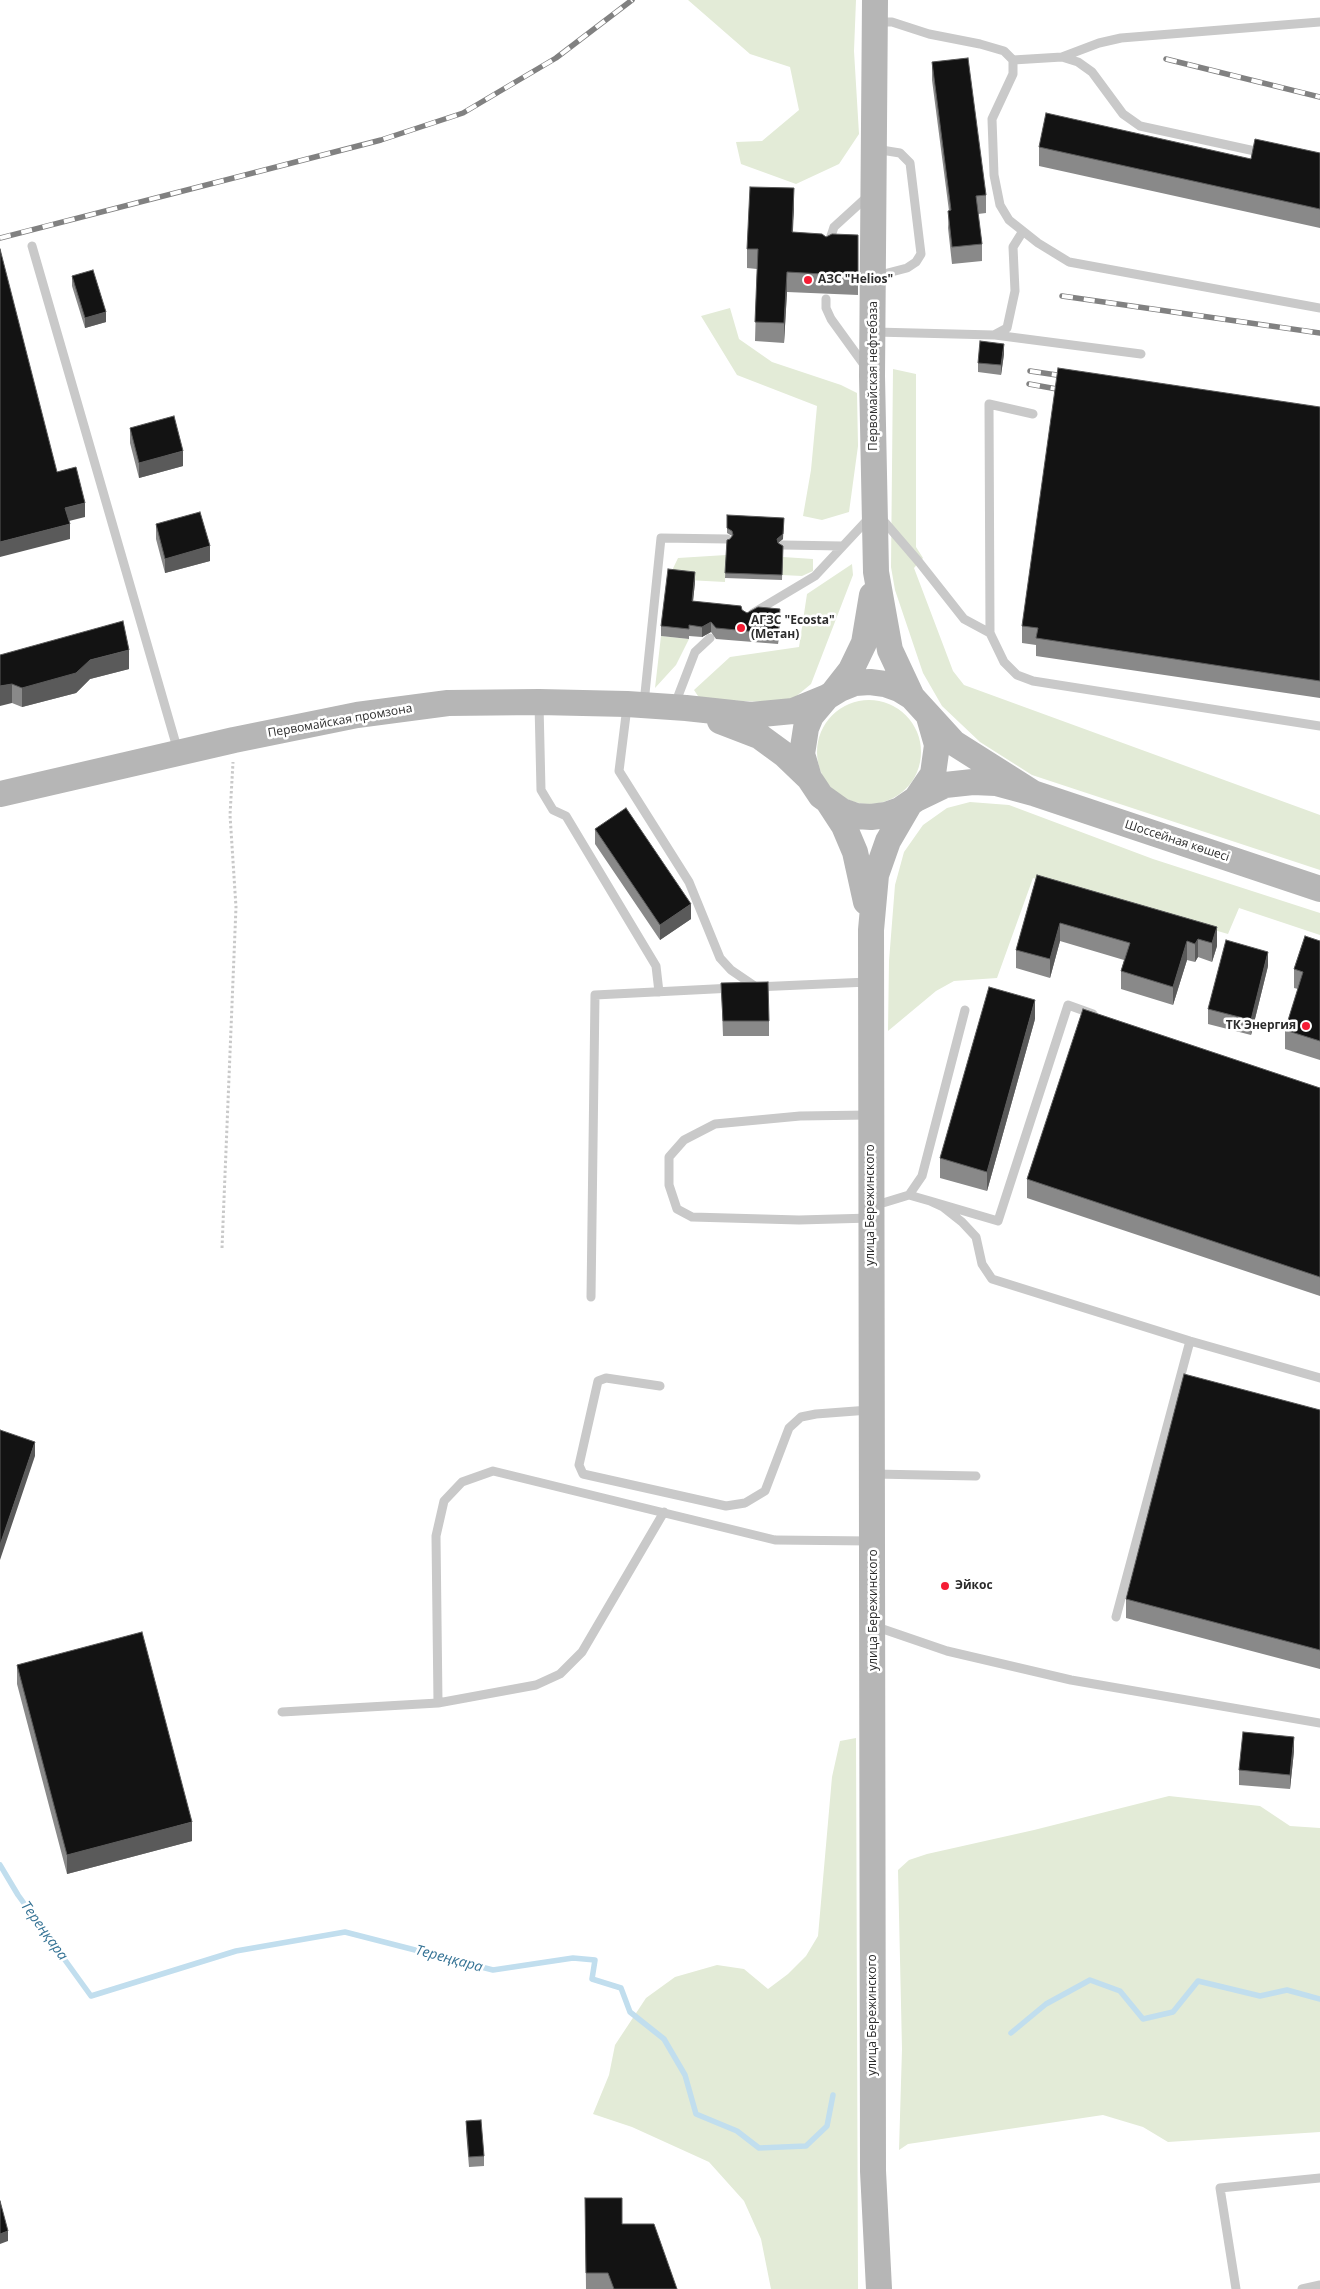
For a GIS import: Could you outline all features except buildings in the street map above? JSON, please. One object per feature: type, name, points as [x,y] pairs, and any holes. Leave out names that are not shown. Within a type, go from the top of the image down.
[{"type":"main road","name":"Первомайская нефтебаза","points":[[875,11],[872,376],[876,572]]},
{"type":"main road","points":[[809,778],[802,754],[806,728],[815,711],[851,670],[864,643],[876,572]]},
{"type":"main road","points":[[876,572],[882,614],[890,650],[912,697],[954,743],[1033,793]]},
{"type":"main road","points":[[830,695],[855,683],[870,682],[899,689],[912,697]]},
{"type":"main road","name":"Первомайская промзона","points":[[0,794],[234,740],[357,715],[448,703],[539,702],[635,705],[680,707],[751,715],[793,711],[830,695]]},
{"type":"main road","points":[[680,707],[758,736],[786,755],[809,778],[821,796],[829,803],[842,811],[856,816],[886,815],[945,785],[973,782],[996,783],[1033,793]]},
{"type":"main road","points":[[871,930],[876,875],[888,841],[912,802],[933,774],[936,760],[936,738],[929,717]]},
{"type":"main road","name":"Шоссейная көшесі","points":[[1033,793],[1320,889]]},
{"type":"main road","points":[[829,803],[844,826],[855,852],[871,930]]},
{"type":"main road","name":"улица Бережинского","points":[[871,930],[874,1626],[873,2171],[879,2289]]},
{"type":"lane","points":[[875,11],[892,22],[929,34],[980,44],[1004,51],[1013,60],[1013,74],[992,119],[994,175],[1000,205],[1009,220],[1069,262],[1320,308]]},
{"type":"lane","points":[[1013,60],[1062,57],[1099,43],[1121,38],[1320,22]]},
{"type":"lane","points":[[1062,57],[1078,62],[1092,72],[1122,114],[1140,126],[1276,156]]},
{"type":"lane","points":[[873,277],[907,268],[916,262],[920,254],[910,163],[900,154],[875,149]]},
{"type":"lane","points":[[827,250],[834,227],[874,191]]},
{"type":"lane","points":[[994,335],[1008,328],[1015,291],[1012,247],[1023,231]]},
{"type":"lane","points":[[32,246],[179,753]]},
{"type":"lane","points":[[826,299],[826,308],[831,319],[872,376]]},
{"type":"lane","points":[[872,332],[994,335],[1141,354]]},
{"type":"lane","points":[[1032,414],[989,404],[990,633],[1004,662],[1017,674],[1033,681],[1320,726]]},
{"type":"lane","points":[[747,616],[815,576],[875,511],[919,562],[964,619],[990,633]]},
{"type":"lane","points":[[727,539],[661,538],[635,705],[619,771],[689,882],[720,958],[731,970],[756,987]]},
{"type":"lane","points":[[783,545],[842,546]]},
{"type":"lane","points":[[680,707],[695,652],[710,638]]},
{"type":"lane","points":[[539,702],[541,790],[552,810],[566,816],[656,966],[659,992]]},
{"type":"lane","points":[[591,1297],[596,995],[871,982]]},
{"type":"lane","points":[[909,1195],[998,1221],[1068,1005],[1106,1018]]},
{"type":"lane","points":[[871,1115],[800,1116],[715,1124],[684,1140],[669,1157],[669,1185],[678,1209],[692,1217],[807,1220],[871,1213],[909,1195],[922,1176],[965,1010]]},
{"type":"lane","points":[[930,1201],[943,1207],[962,1222],[976,1237],[982,1264],[992,1279],[1190,1341],[1320,1378]]},
{"type":"lane","points":[[1116,1617],[1190,1341]]},
{"type":"lane","points":[[660,1386],[606,1378],[598,1381],[579,1465],[583,1474],[726,1506],[745,1503],[764,1491],[789,1428],[801,1417],[816,1414],[872,1410]]},
{"type":"lane","points":[[438,1703],[436,1536],[444,1501],[462,1482],[493,1471],[776,1540],[873,1541]]},
{"type":"lane","points":[[872,1474],[976,1476]]},
{"type":"lane","points":[[282,1712],[438,1703],[536,1686],[560,1674],[582,1652],[664,1512]]},
{"type":"lane","points":[[874,1626],[947,1651],[1071,1680],[1320,1723]]},
{"type":"lane","points":[[1236,2289],[1220,2188],[1320,2178]]},
{"type":"lane","points":[[1302,2289],[1320,2285]]},
{"type":"path","points":[[222,1248],[236,907],[230,814],[234,740]]},
{"type":"green space","points":[[688,0],[856,0],[854,51],[859,134],[839,164],[796,184],[741,164],[736,142],[762,141],[799,110],[790,67],[750,54]]},
{"type":"green space","points":[[730,308],[739,339],[772,362],[841,385],[857,393],[858,446],[849,512],[822,520],[803,516],[811,470],[817,406],[737,375],[701,316]]},
{"type":"green space","points":[[893,369],[916,374],[916,547],[923,558],[914,568],[953,671],[964,685],[1320,815],[1320,870],[1032,775],[980,742],[942,706],[923,673],[895,590],[891,567]]},
{"type":"green space","points":[[726,555],[725,582],[668,579],[678,558]]},
{"type":"green space","points":[[783,557],[813,559],[813,571],[802,576],[782,575]]},
{"type":"green space","points":[[852,564],[853,575],[811,684],[788,703],[700,699],[694,690],[730,657],[799,647],[807,594]]},
{"type":"green space","points":[[661,636],[689,639],[676,665],[655,688]]},
{"type":"green space","points":[[869,700],[889,704],[898,708],[906,715],[913,723],[917,732],[921,752],[917,772],[913,781],[906,789],[898,796],[889,800],[869,804],[849,800],[840,796],[832,789],[825,781],[821,772],[817,752],[821,732],[825,723],[832,715],[840,708],[849,704]]},
{"type":"green space","points":[[970,802],[1009,805],[1153,859],[1320,913],[1320,935],[1239,908],[1228,934],[1033,878],[997,978],[954,981],[936,991],[888,1031],[889,961],[895,885],[904,852],[923,825],[947,808]]},
{"type":"green space","points":[[856,1738],[858,2289],[771,2289],[761,2239],[744,2201],[709,2162],[632,2127],[593,2114],[609,2075],[615,2045],[646,1998],[675,1977],[717,1965],[744,1969],[768,1989],[788,1974],[806,1956],[818,1936],[832,1777],[840,1741]]},
{"type":"green space","points":[[1169,1796],[1260,1806],[1290,1826],[1320,1828],[1320,2132],[1168,2142],[1143,2127],[1103,2115],[908,2144],[899,2150],[902,2049],[898,1870],[909,1860],[927,1854],[1034,1830]]},
{"type":"waterway","name":"Тереңқара","points":[[0,1865],[18,1895],[91,1996],[236,1951],[345,1932],[493,1970],[573,1958],[595,1960],[592,1979],[621,1988],[630,2012],[664,2039],[685,2075],[696,2114],[737,2131],[759,2148],[806,2146],[827,2126],[833,2095]]},
{"type":"waterway","name":"Тереңқара","points":[[1011,2033],[1046,2004],[1090,1980],[1120,1991],[1143,2019],[1173,2012],[1198,1981],[1260,1996],[1287,1990],[1320,1999]]},
{"type":"railway","points":[[0,238],[381,140],[463,113],[556,58],[632,0]]},
{"type":"railway","points":[[1166,59],[1320,97]]},
{"type":"railway","points":[[1062,296],[1320,333]]},
{"type":"railway","points":[[1030,371],[1070,377]]},
{"type":"railway","points":[[1029,384],[1068,391]]},
{"type":"place","name":"АЗС \"Helios\"","points":[[808,280]]},
{"type":"place","name":"АГЗС \"Ecosta\" (Метан)","points":[[741,628]]},
{"type":"place","name":"ТК Энергия","points":[[1306,1026]]},
{"type":"place","name":"Эйкос","points":[[945,1586]]}]
